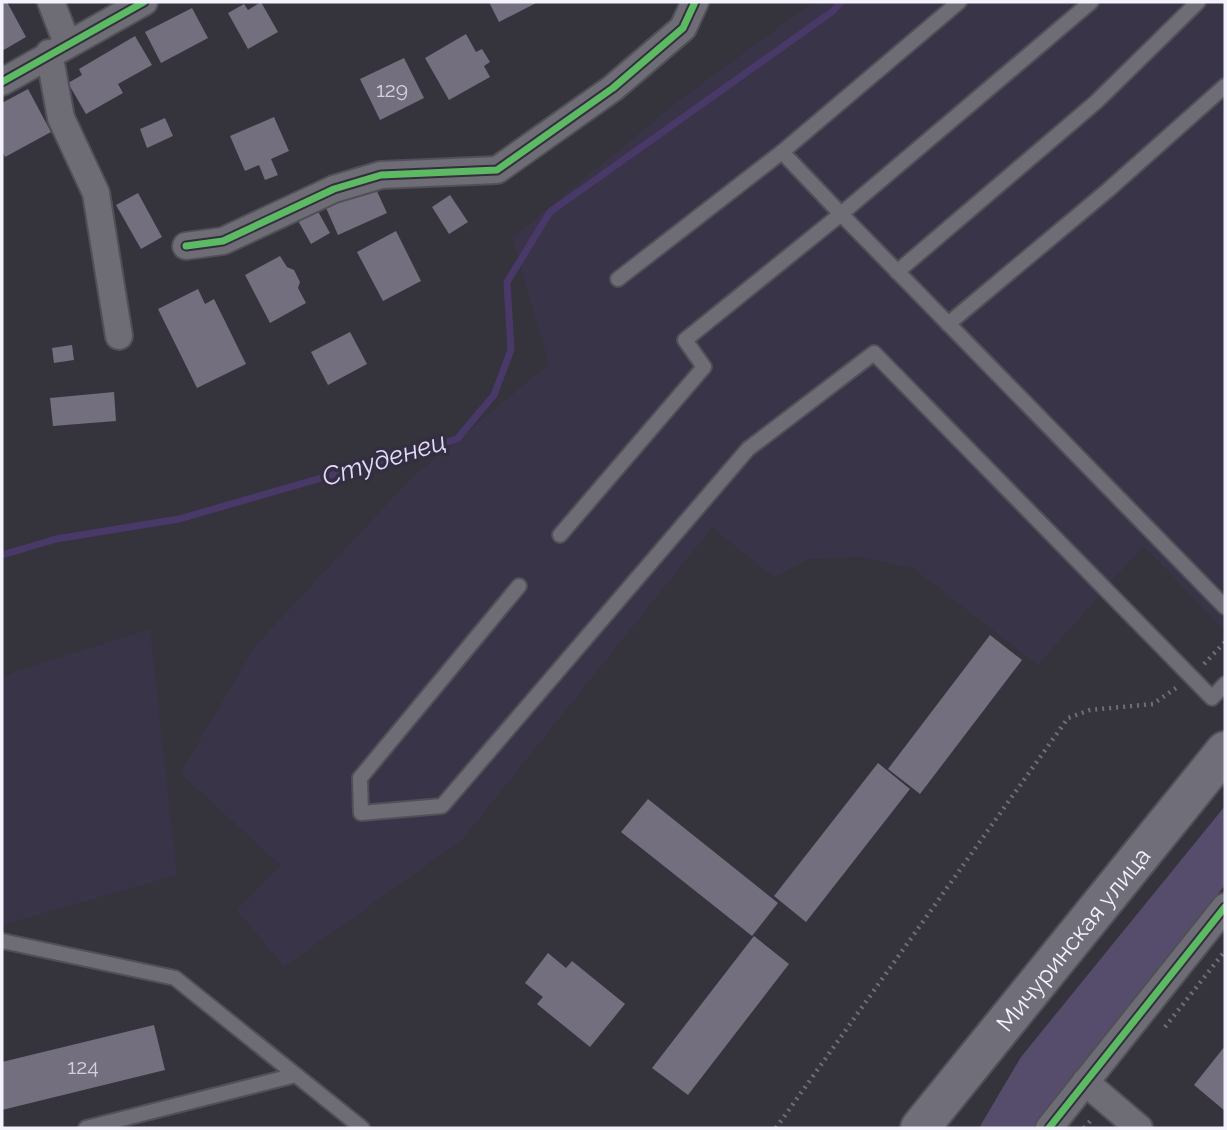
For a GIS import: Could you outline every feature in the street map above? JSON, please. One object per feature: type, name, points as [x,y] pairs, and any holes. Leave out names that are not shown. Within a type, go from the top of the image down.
[{"type":"main road","name":"Мичуринская улица","points":[[920,1128],[1225,751]]},
{"type":"street","points":[[51,2],[58,48],[61,118],[96,193],[119,336]]},
{"type":"street","points":[[2,82],[58,48],[144,2]]},
{"type":"street","points":[[186,246],[223,241],[334,189],[381,175],[497,170],[613,88],[683,28],[695,2]]},
{"type":"street","points":[[1049,1128],[1225,907]]},
{"type":"street","points":[[1085,1083],[1139,1128]]},
{"type":"lane","points":[[618,279],[782,152],[959,2]]},
{"type":"lane","points":[[559,535],[704,367],[685,340],[841,214],[1091,2]]},
{"type":"lane","points":[[897,272],[1097,102],[1198,2]]},
{"type":"lane","points":[[948,324],[1107,191],[1225,86]]},
{"type":"lane","points":[[782,152],[1225,607]]},
{"type":"lane","points":[[519,586],[360,778],[361,813],[442,806],[748,449],[874,353],[1212,698],[1225,684]]},
{"type":"lane","points":[[2,941],[176,978],[362,1128]]},
{"type":"lane","points":[[86,1128],[296,1075]]},
{"type":"path","points":[[776,1128],[1068,718],[1090,710],[1153,704],[1192,677],[1225,642]]},
{"type":"path","points":[[1157,1036],[1225,951]]},
{"type":"path","points":[[1084,1128],[1106,1100]]},
{"type":"shaded area","points":[[813,2],[1225,2],[1225,631],[1143,546],[1038,665],[914,569],[864,557],[809,559],[773,577],[712,528],[462,840],[284,967],[237,910],[280,865],[180,773],[256,645],[410,479],[549,364],[512,238],[682,98]]},
{"type":"shaded area","points":[[150,629],[177,875],[2,925],[2,676]]},
{"type":"shaded area","points":[[1225,806],[1225,885],[1033,1128],[979,1128],[1021,1057]]},
{"type":"building","points":[[2,2],[7,2],[26,37],[2,51]]},
{"type":"building","points":[[261,2],[278,32],[248,49],[228,13],[244,4],[248,10]]},
{"type":"building","points":[[489,2],[538,2],[499,22]]},
{"type":"building","points":[[192,8],[208,38],[161,63],[145,32]]},
{"type":"building","points":[[466,34],[476,52],[482,49],[490,62],[484,66],[490,77],[449,100],[425,58]]},
{"type":"building","points":[[135,36],[152,65],[118,84],[123,93],[86,114],[68,83],[82,75],[79,69]]},
{"type":"building","points":[[404,58],[424,98],[380,120],[360,79]]},
{"type":"building","points":[[28,89],[51,132],[5,157],[2,151],[2,103]]},
{"type":"building","points":[[274,117],[289,151],[271,159],[278,175],[265,180],[259,165],[245,171],[230,136]]},
{"type":"building","points":[[165,118],[173,136],[147,148],[140,129]]},
{"type":"building","points":[[375,187],[387,213],[338,235],[326,208]]},
{"type":"building","points":[[138,193],[162,237],[141,249],[116,205]]},
{"type":"building","points":[[450,195],[468,222],[449,234],[432,207]]},
{"type":"building","points":[[315,206],[330,233],[311,244],[296,217]]},
{"type":"building","points":[[396,231],[421,281],[383,301],[357,252]]},
{"type":"building","points":[[280,256],[287,267],[294,270],[300,282],[298,288],[306,303],[270,323],[245,275]]},
{"type":"building","points":[[198,289],[205,304],[214,299],[246,364],[197,388],[158,309]]},
{"type":"building","points":[[350,332],[367,364],[328,385],[311,352]]},
{"type":"building","points":[[72,345],[74,360],[54,363],[52,348]]},
{"type":"building","points":[[114,392],[116,421],[53,426],[50,398]]},
{"type":"building","points":[[990,635],[1022,660],[920,794],[888,769]]},
{"type":"building","points":[[878,763],[910,789],[806,922],[774,896]]},
{"type":"building","points":[[648,799],[778,903],[752,936],[621,832]]},
{"type":"building","points":[[754,936],[789,964],[688,1095],[652,1068]]},
{"type":"building","points":[[548,953],[566,968],[572,961],[625,1004],[590,1047],[537,1004],[543,997],[525,983]]},
{"type":"building","points":[[154,1025],[165,1070],[2,1110],[2,1062]]},
{"type":"building","points":[[1225,1046],[1225,1111],[1194,1085]]},
{"type":"waterway","name":"Студенец","points":[[2,555],[56,539],[179,519],[457,439],[494,395],[511,350],[507,282],[550,212],[833,11],[841,2]]},
{"type":"cycle path","points":[[2,82],[144,2]]},
{"type":"cycle path","points":[[186,246],[223,241],[334,189],[381,175],[497,170],[613,88],[683,28],[695,2]]},
{"type":"cycle path","points":[[1049,1128],[1225,907]]}]
